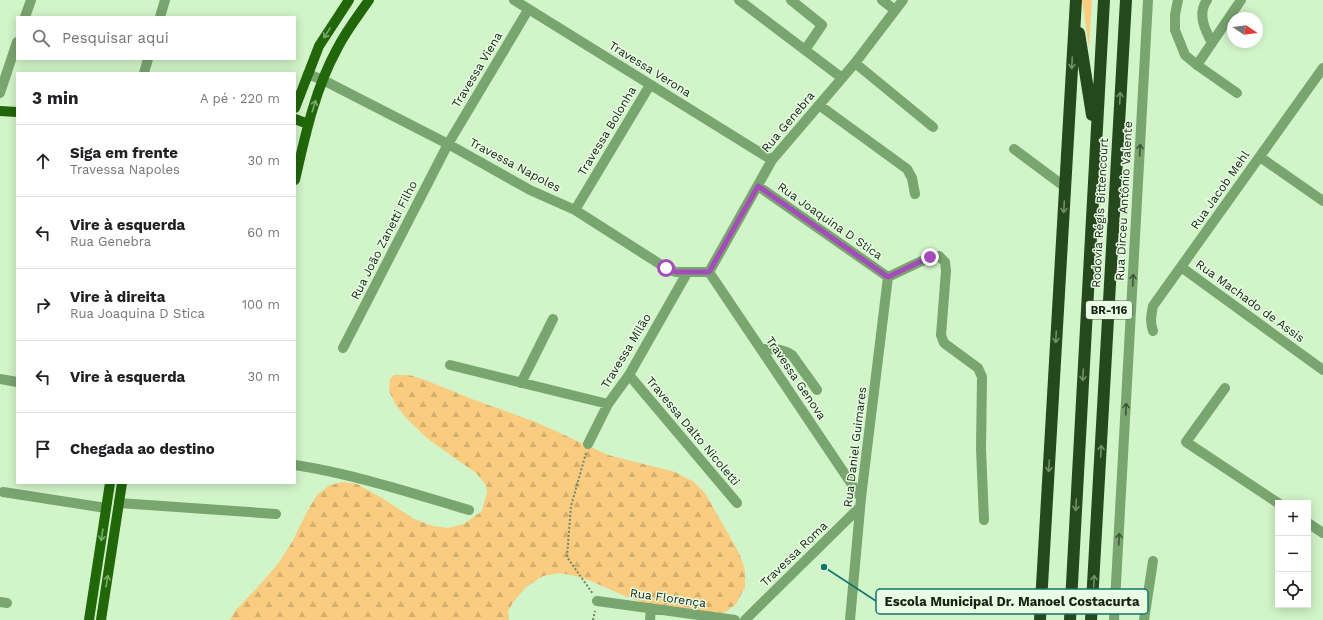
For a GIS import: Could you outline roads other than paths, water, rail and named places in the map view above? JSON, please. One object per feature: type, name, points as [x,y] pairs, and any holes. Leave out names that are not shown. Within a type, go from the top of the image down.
[{"type":"highway","name":"Rodovia Régis Bittencourt","points":[[1070,620],[1104,0]]},
{"type":"highway","name":"Rodovia Régis Bittencourt","points":[[1092,620],[1126,0]]},
{"type":"highway","points":[[1076,5],[1096,140]]},
{"type":"highway","points":[[1040,620],[1076,5]]},
{"type":"main road","points":[[296,105],[319,46],[349,0]]},
{"type":"main road","points":[[296,176],[308,124],[323,80],[336,49],[369,0]]},
{"type":"main road","points":[[0,111],[16,112]]},
{"type":"main road","points":[[296,119],[308,124]]},
{"type":"main road","points":[[89,620],[110,484]]},
{"type":"main road","points":[[101,620],[122,484]]},
{"type":"street","points":[[25,16],[31,0]]},
{"type":"street","points":[[160,16],[165,0]]},
{"type":"street","name":"Travessa Verona","points":[[514,0],[772,160]]},
{"type":"street","points":[[739,0],[842,78]]},
{"type":"street","points":[[791,0],[822,25],[805,50]]},
{"type":"street","points":[[882,0],[895,10]]},
{"type":"street","name":"Rua Genebra","points":[[709,272],[772,160],[856,63],[903,0]]},
{"type":"street","name":"Rua Dirceu Antônio Valente","points":[[1114,620],[1148,0]]},
{"type":"street","points":[[1178,0],[1175,15],[1175,30],[1186,55],[1197,65],[1238,93]]},
{"type":"street","points":[[1207,0],[1203,6],[1203,24],[1212,43]]},
{"type":"street","points":[[1197,65],[1241,0]]},
{"type":"street","name":"Travessa Viena","points":[[448,144],[528,10]]},
{"type":"street","points":[[0,93],[16,45]]},
{"type":"street","points":[[144,72],[148,60]]},
{"type":"street","points":[[856,63],[933,126]]},
{"type":"street","name":"Rua Jacob Mehl","points":[[1153,331],[1151,316],[1153,306],[1323,68]]},
{"type":"street","name":"Travessa Napoles","points":[[308,74],[323,80],[448,144],[530,190],[575,210],[666,268],[676,272],[709,272]]},
{"type":"street","name":"Travessa Bolonha","points":[[575,210],[650,84]]},
{"type":"street","points":[[819,105],[907,169],[912,178],[915,194]]},
{"type":"street","name":"Rua João Zanetti Filho","points":[[343,348],[448,144]]},
{"type":"street","points":[[1014,150],[1065,187]]},
{"type":"street","points":[[1260,157],[1323,201]]},
{"type":"street","name":"Rua Joaquina D Stica","points":[[758,186],[888,277]]},
{"type":"street","points":[[888,277],[930,257],[939,256],[945,262],[946,271],[941,335],[944,343],[978,368],[982,377],[981,450],[984,520]]},
{"type":"street","name":"Rua Machado de Assis","points":[[1181,267],[1323,370]]},
{"type":"street","name":"Travessa Milão","points":[[588,444],[608,404],[629,375],[687,272]]},
{"type":"street","name":"Travessa Genova","points":[[709,272],[861,503]]},
{"type":"street","name":"Rua Daniel Guimares","points":[[850,620],[861,503],[888,277]]},
{"type":"street","points":[[521,383],[553,319]]},
{"type":"street","points":[[761,349],[783,350],[792,355],[817,390]]},
{"type":"street","points":[[450,365],[608,404]]},
{"type":"street","name":"Travessa Dalto Nicoletti","points":[[629,375],[737,503]]},
{"type":"street","points":[[0,380],[16,382]]},
{"type":"street","points":[[1225,388],[1186,442],[1275,501]]},
{"type":"street","points":[[296,465],[325,469],[355,476],[469,510]]},
{"type":"street","points":[[3,492],[106,508]]},
{"type":"street","points":[[119,503],[276,514]]},
{"type":"street","name":"Travessa Roma","points":[[746,620],[861,503]]},
{"type":"street","points":[[1311,525],[1323,533]]},
{"type":"street","points":[[1144,620],[1153,561]]},
{"type":"street","name":"Rua Florença","points":[[598,601],[735,620]]},
{"type":"street","points":[[650,620],[651,608]]},
{"type":"place","name":"Escola Municipal Dr. Manoel Costacurta","points":[[824,567]]}]
